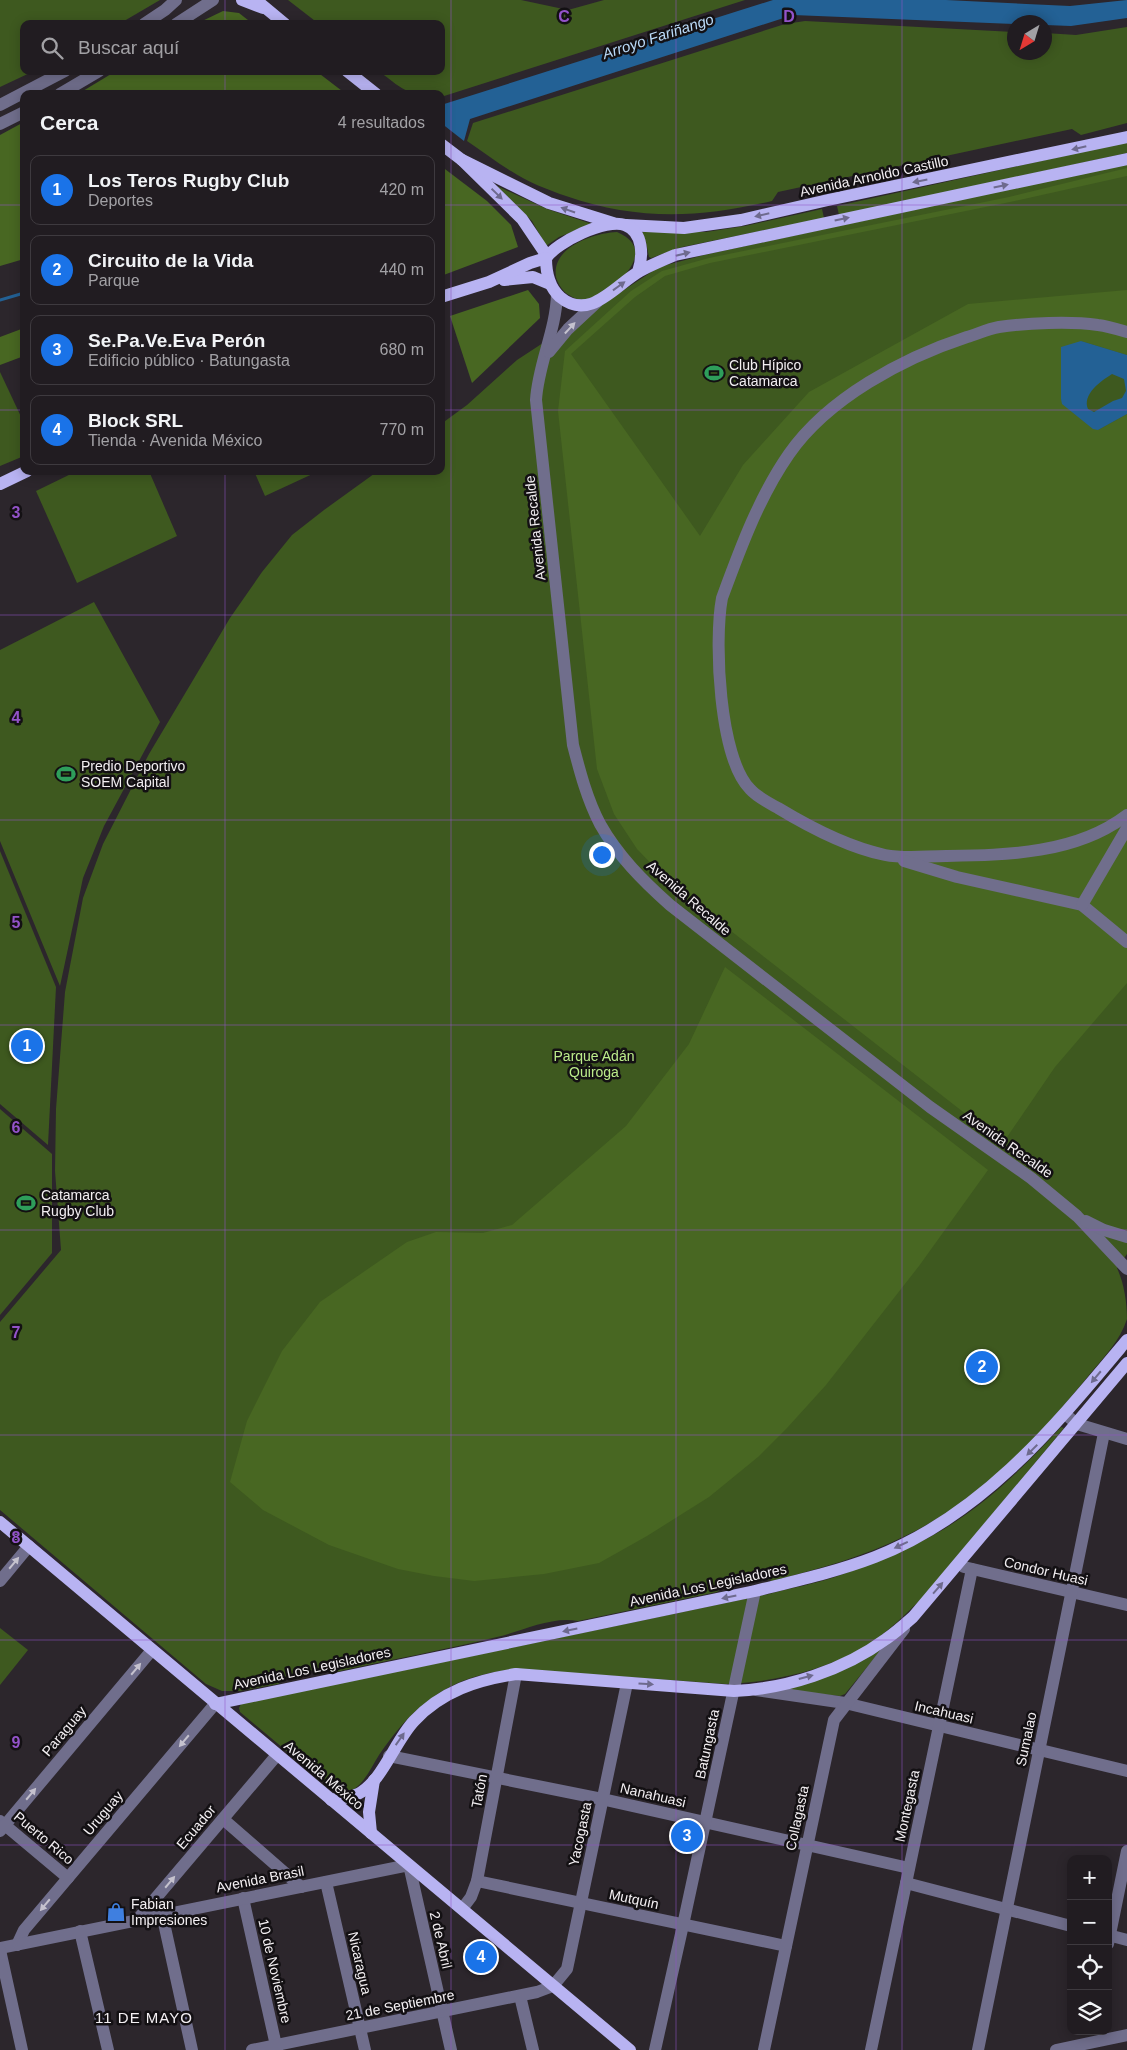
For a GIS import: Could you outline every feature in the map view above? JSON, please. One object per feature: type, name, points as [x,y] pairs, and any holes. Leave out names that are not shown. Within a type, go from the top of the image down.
[{"type":"main road","points":[[242,0],[266,6]]},
{"type":"main road","points":[[256,0],[266,6],[281,20]]},
{"type":"main road","points":[[352,75],[371,90]]},
{"type":"main road","name":"Avenida Arnoldo Castillo","points":[[621,224],[684,228],[741,220],[1127,137]]},
{"type":"main road","points":[[445,147],[462,160],[522,219],[546,257],[547,271],[554,289]]},
{"type":"main road","points":[[489,282],[533,277],[554,289],[573,304],[582,306],[597,302],[638,272],[675,256],[1127,158]]},
{"type":"main road","points":[[462,160],[549,204],[621,224],[634,233],[642,251],[638,272]]},
{"type":"main road","points":[[445,296],[489,282],[546,257],[555,247],[571,238],[593,230],[621,224]]},
{"type":"main road","points":[[0,484],[20,474]]},
{"type":"main road","name":"Avenida Los Legisladores","points":[[215,1704],[755,1591],[832,1571],[876,1557],[918,1537],[984,1493],[1016,1465],[1065,1414],[1127,1340]]},
{"type":"main road","points":[[331,1800],[360,1793],[374,1780],[413,1722],[429,1707],[446,1696],[486,1678],[516,1674],[734,1691],[752,1690],[816,1674],[843,1663],[886,1639],[913,1617],[1127,1363]]},
{"type":"main road","name":"Avenida México","points":[[0,1522],[630,2050]]},
{"type":"main road","points":[[371,1833],[369,1812],[374,1780]]},
{"type":"street","points":[[150,20],[176,0]]},
{"type":"street","points":[[182,20],[213,0]]},
{"type":"street","points":[[29,90],[57,75]]},
{"type":"street","points":[[67,90],[92,75]]},
{"type":"street","points":[[0,105],[20,95]]},
{"type":"street","points":[[0,124],[20,114]]},
{"type":"street","name":"Avenida Recalde","points":[[554,289],[557,313],[537,383],[536,400],[573,745],[584,787],[600,824],[621,855],[642,879],[670,905],[930,1107],[1031,1178],[1077,1216],[1127,1270]]},
{"type":"street","name":"Avenida Recalde","points":[[546,356],[568,329],[597,302]]},
{"type":"street","points":[[1127,332],[1097,324],[1050,323],[998,327],[909,360],[866,384],[837,405],[808,431],[789,454],[755,514],[725,589],[719,612],[718,638],[721,682],[731,754],[740,775],[750,789],[806,825],[836,838],[957,877],[1082,905],[1127,942]]},
{"type":"street","points":[[885,855],[911,857],[979,856],[1050,848],[1088,838],[1111,828],[1127,816]]},
{"type":"street","points":[[1082,905],[1127,828]]},
{"type":"street","name":"Avenida Recalde","points":[[1077,1216],[1104,1230],[1127,1237]]},
{"type":"street","points":[[1065,1414],[1077,1424],[1127,1439]]},
{"type":"street","name":"Sumalao","points":[[978,2050],[1104,1433]]},
{"type":"street","points":[[0,1581],[29,1546]]},
{"type":"street","name":"Condor Huasi","points":[[957,1566],[1127,1605]]},
{"type":"street","name":"Montegasta","points":[[870,2050],[972,1569]]},
{"type":"street","name":"Batungasta","points":[[655,2050],[684,1925],[755,1591]]},
{"type":"street","name":"Collagasta","points":[[764,2050],[834,1720],[845,1703],[913,1617]]},
{"type":"street","name":"Paraguay","points":[[2,1826],[152,1650]]},
{"type":"street","name":"Tatón","points":[[462,1909],[471,1897],[477,1882],[516,1674]]},
{"type":"street","name":"Yacogasta","points":[[554,1986],[567,1969],[627,1683]]},
{"type":"street","name":"Incahuasi","points":[[752,1690],[845,1703],[1127,1771]]},
{"type":"street","name":"Uruguay","points":[[17,1945],[24,1930],[215,1704]]},
{"type":"street","name":"Ecuador","points":[[138,1919],[277,1755]]},
{"type":"street","name":"Nanahuasi","points":[[389,1756],[602,1799],[909,1868]]},
{"type":"street","points":[[223,1819],[301,1887]]},
{"type":"street","name":"Puerto Rico","points":[[2,1826],[68,1878]]},
{"type":"street","points":[[1112,1924],[1127,1851]]},
{"type":"street","name":"Avenida Brasil","points":[[0,1949],[162,1914],[409,1865]]},
{"type":"street","name":"2 de Abril","points":[[409,1865],[451,2050]]},
{"type":"street","name":"Nicaragua","points":[[326,1882],[365,2050]]},
{"type":"street","name":"Mutquín","points":[[477,1882],[786,1946]]},
{"type":"street","points":[[906,1883],[1067,1925]]},
{"type":"street","name":"10 de Noviembre","points":[[243,1898],[276,2047]]},
{"type":"street","points":[[162,1914],[192,2050]]},
{"type":"street","points":[[80,1931],[108,2050]]},
{"type":"street","points":[[1112,1938],[1127,1940]]},
{"type":"street","points":[[0,1949],[22,2050]]},
{"type":"street","name":"21 de Septiembre","points":[[252,2050],[276,2047],[520,1996],[554,1986]]},
{"type":"street","points":[[520,1996],[533,2050]]},
{"type":"street","points":[[1056,2050],[1127,2035]]},
{"type":"green space","points":[[0,0],[160,0],[126,20],[20,20],[20,75],[26,75],[0,87]]},
{"type":"green space","points":[[288,0],[521,0],[568,10],[604,0],[745,0],[445,96],[445,90],[405,90],[384,75],[445,75],[445,20],[314,20]]},
{"type":"green space","points":[[223,11],[239,13],[248,20],[204,20]]},
{"type":"green space","points":[[805,21],[1007,32],[1007,60],[1052,60],[1052,33],[1076,35],[1127,27],[1127,123],[1081,135],[1072,129],[778,192],[772,201],[745,207],[720,211],[669,214],[618,210],[559,194],[518,175],[467,141],[473,123],[785,24]]},
{"type":"green space","points":[[109,75],[321,75],[341,90],[85,90]]},
{"type":"green space","points":[[20,124],[20,260],[0,266],[0,135]]},
{"type":"green space","points":[[1127,142],[1127,153],[839,215],[837,206]]},
{"type":"green space","name":"Parque Adán Quiroga","points":[[1127,164],[1127,1254],[1117,1268],[1125,1293],[1127,1319],[1116,1342],[1105,1356],[1049,1422],[1006,1466],[958,1505],[932,1522],[873,1550],[823,1567],[772,1581],[761,1577],[725,1585],[717,1592],[578,1621],[547,1622],[477,1642],[336,1672],[323,1668],[290,1675],[278,1684],[240,1691],[222,1691],[206,1684],[0,1510],[0,1322],[61,1250],[55,1171],[56,1109],[65,992],[83,898],[103,844],[149,754],[230,618],[262,572],[292,535],[372,475],[445,475],[445,421],[467,405],[517,360],[659,267],[704,255]]},
{"type":"green space","points":[[1127,168],[1127,176],[1010,202],[710,263],[665,276],[635,297],[571,354],[700,536],[743,465],[809,392],[968,304],[1127,290],[1127,355],[1081,341],[1061,399],[1098,430],[1127,414],[1127,983],[1055,1067],[1003,1143],[672,885],[637,849],[614,814],[597,769],[558,411],[565,351],[631,291],[662,271],[709,258],[1009,197]]},
{"type":"green space","points":[[445,169],[487,201],[511,225],[518,247],[445,274]]},
{"type":"green space","points":[[497,186],[547,209],[592,224],[559,237],[546,246],[532,221]]},
{"type":"green space","points":[[822,209],[824,218],[682,247],[651,258],[649,257],[642,234],[643,232],[706,232],[745,226]]},
{"type":"green space","points":[[617,232],[630,240],[635,250],[634,261],[628,271],[607,290],[584,300],[572,297],[565,292],[559,285],[556,277],[556,266],[560,257],[567,250],[586,239]]},
{"type":"green space","points":[[528,290],[539,304],[540,318],[472,383],[450,316]]},
{"type":"green space","points":[[20,330],[20,358],[0,365],[0,337]]},
{"type":"green space","points":[[0,372],[20,414],[20,458],[0,466]]},
{"type":"green space","points":[[69,475],[151,475],[177,536],[77,583],[36,491]]},
{"type":"green space","points":[[256,475],[310,475],[265,496]]},
{"type":"green space","name":"Predio Deportivo SOEM Capital","points":[[94,602],[160,722],[104,826],[83,878],[60,986],[0,841],[0,650]]},
{"type":"green space","points":[[0,851],[56,987],[48,1145],[0,1104]]},
{"type":"green space","points":[[725,967],[988,1170],[919,1266],[826,1385],[787,1428],[758,1457],[709,1497],[647,1536],[599,1563],[544,1574],[474,1581],[398,1569],[329,1545],[263,1510],[230,1482],[247,1421],[282,1351],[320,1302],[407,1242],[436,1232],[483,1233],[512,1225],[626,1126],[689,1044]]},
{"type":"green space","name":"Catamarca Rugby Club","points":[[0,1109],[52,1154],[52,1253],[0,1315]]},
{"type":"green space","points":[[1061,1427],[1064,1428],[925,1595],[911,1609],[888,1630],[863,1648],[814,1669],[779,1678],[726,1684],[517,1669],[481,1675],[449,1687],[421,1706],[395,1733],[362,1782],[351,1791],[346,1792],[332,1789],[240,1712],[241,1704],[769,1594],[835,1577],[910,1547],[959,1519],[978,1506],[1013,1476]]},
{"type":"green space","points":[[0,1628],[28,1650],[0,1685]]},
{"type":"green space","points":[[881,1650],[845,1694],[840,1696],[780,1690]]},
{"type":"water","points":[[773,0],[946,0],[1070,6],[1127,0],[1127,18],[1071,26],[1052,25],[1052,15],[1007,15],[1007,24],[793,15],[470,119],[464,141],[445,126],[445,104]]},
{"type":"water","points":[[1081,341],[1127,355],[1127,414],[1098,430],[1093,429],[1062,404],[1061,347]],"holes":[[[1112,374],[1124,379],[1126,391],[1122,398],[1094,412],[1088,409],[1088,398],[1098,384]]]},
{"type":"waterway","name":"Arroyo Fariñango","points":[[0,300],[20,294]]},
{"type":"place","name":"Club Hípico Catamarca","points":[[714,373]]},
{"type":"place","name":"Predio Deportivo SOEM Capital","points":[[66,774]]},
{"type":"place","name":"Los Teros Rugby Club","points":[[27,1046]]},
{"type":"place","name":"Catamarca Rugby Club","points":[[26,1203]]},
{"type":"place","name":"Circuito de la Vida","points":[[982,1367]]},
{"type":"place","name":"Se.Pa.Ve.Eva Perón","points":[[687,1836]]},
{"type":"place","name":"Fabian Impresiones","points":[[116,1912]]},
{"type":"place","name":"Block SRL","points":[[481,1957]]},
{"type":"district","name":"11 DE MAYO","points":[[144,2017]]}]
